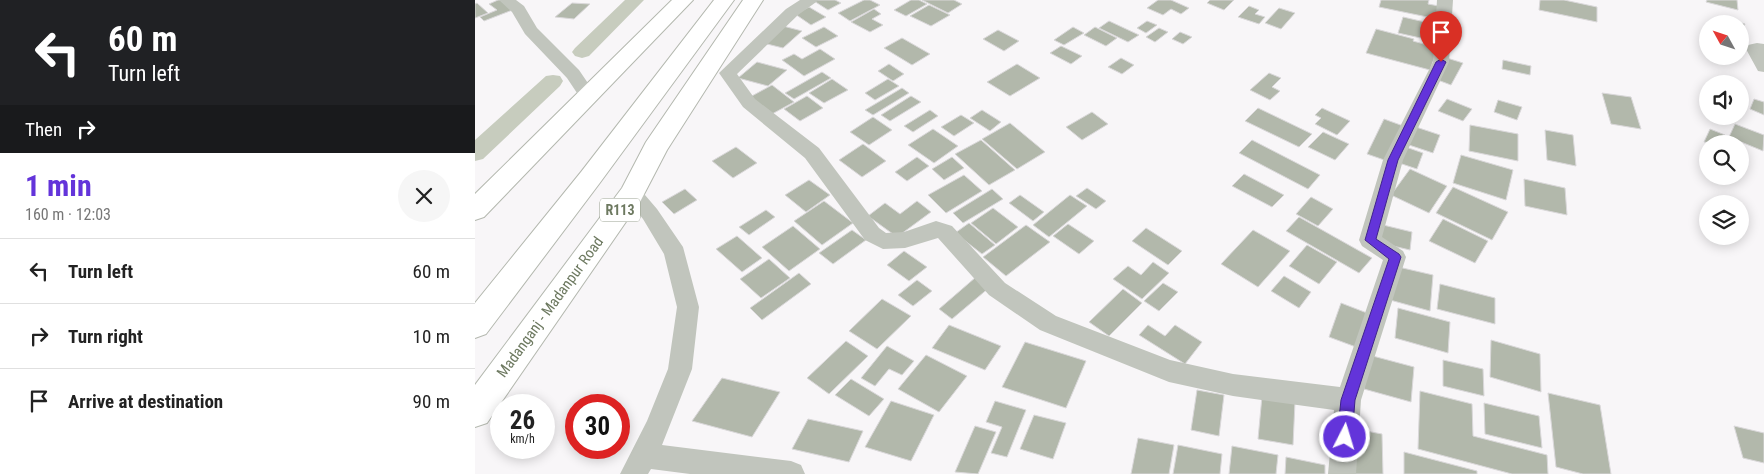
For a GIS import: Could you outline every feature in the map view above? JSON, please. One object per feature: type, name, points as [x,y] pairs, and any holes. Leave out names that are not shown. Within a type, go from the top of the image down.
[{"type":"main road","points":[[475,210],[683,0]]},
{"type":"main road","name":"R113","points":[[475,325],[596,170],[724,0]]},
{"type":"main road","name":"Madanganj - Madanpur Road","points":[[475,412],[632,193],[655,148],[753,0]]},
{"type":"street","points":[[507,0],[519,9],[531,31],[573,74],[587,96]]},
{"type":"street","points":[[811,0],[792,12],[727,73],[749,103],[812,153],[872,234],[883,241],[905,240],[935,228],[945,232],[997,289],[1048,323],[1169,371],[1233,385],[1348,400]]},
{"type":"street","points":[[1342,474],[1348,400],[1395,257],[1370,240],[1393,160],[1441,62],[1445,0]]},
{"type":"street","points":[[1764,49],[1757,48],[1754,50],[1764,67]]},
{"type":"street","points":[[632,193],[650,214],[675,253],[688,307],[680,370],[658,426],[639,464],[791,474]]},
{"type":"building","points":[[498,0],[505,0],[515,9],[484,21],[480,17],[497,10],[489,4]]},
{"type":"building","points":[[835,0],[841,3],[828,10],[814,1]]},
{"type":"building","points":[[864,0],[870,0],[880,5],[850,21],[838,13]]},
{"type":"building","points":[[911,0],[919,0],[927,4],[906,16],[894,10]]},
{"type":"building","points":[[922,0],[954,0],[962,4],[948,13]]},
{"type":"building","points":[[1158,0],[1171,0],[1189,8],[1181,14],[1171,9],[1163,15],[1147,8]]},
{"type":"building","points":[[1210,0],[1234,0],[1224,10],[1207,3]]},
{"type":"building","points":[[1381,0],[1429,0],[1428,4],[1439,6],[1437,19],[1379,7]]},
{"type":"building","points":[[1540,0],[1564,0],[1597,7],[1597,22],[1539,10]]},
{"type":"building","points":[[1707,0],[1737,0],[1738,10],[1706,2]]},
{"type":"building","points":[[477,3],[488,13],[475,18],[475,4]]},
{"type":"building","points":[[572,3],[590,4],[574,19],[555,17]]},
{"type":"building","points":[[929,5],[950,15],[931,26],[910,16]]},
{"type":"building","points":[[1249,6],[1259,10],[1255,14],[1265,17],[1259,24],[1238,17]]},
{"type":"building","points":[[809,7],[826,17],[811,25],[795,14]]},
{"type":"building","points":[[1279,8],[1295,13],[1281,29],[1265,23]]},
{"type":"building","points":[[874,9],[881,14],[872,19],[883,25],[870,32],[851,22]]},
{"type":"building","points":[[1403,17],[1438,25],[1434,41],[1398,33]]},
{"type":"building","points":[[1109,21],[1139,35],[1128,42],[1099,28]]},
{"type":"building","points":[[1147,21],[1157,25],[1146,33],[1137,28]]},
{"type":"building","points":[[783,26],[802,31],[783,48],[763,43]]},
{"type":"building","points":[[824,27],[838,36],[816,47],[802,38]]},
{"type":"building","points":[[1073,27],[1084,33],[1064,45],[1054,40]]},
{"type":"building","points":[[1095,27],[1117,38],[1106,46],[1084,35]]},
{"type":"building","points":[[1159,28],[1168,32],[1155,42],[1146,37]]},
{"type":"building","points":[[1376,29],[1414,39],[1413,41],[1438,48],[1430,70],[1366,53]]},
{"type":"building","points":[[998,30],[1019,41],[1004,51],[983,39]]},
{"type":"building","points":[[1180,32],[1192,37],[1183,44],[1172,39]]},
{"type":"building","points":[[902,38],[930,54],[912,65],[884,48]]},
{"type":"building","points":[[1061,46],[1082,56],[1071,64],[1050,53]]},
{"type":"building","points":[[820,49],[835,59],[804,76],[782,60],[794,54],[802,59]]},
{"type":"building","points":[[1121,58],[1134,65],[1122,74],[1108,67]]},
{"type":"building","points":[[1447,58],[1463,63],[1451,85],[1435,79]]},
{"type":"building","points":[[1503,60],[1531,66],[1530,75],[1502,69]]},
{"type":"building","points":[[757,62],[787,70],[768,86],[738,78]]},
{"type":"building","points":[[889,64],[904,74],[893,81],[878,71]]},
{"type":"building","points":[[1017,64],[1040,78],[1010,96],[987,82]]},
{"type":"building","points":[[822,72],[831,78],[794,99],[785,93]]},
{"type":"building","points":[[1269,73],[1281,78],[1272,87],[1280,91],[1270,100],[1250,90]]},
{"type":"building","points":[[832,79],[848,90],[824,103],[809,93]]},
{"type":"building","points":[[888,79],[899,86],[875,100],[865,93]]},
{"type":"building","points":[[772,85],[794,102],[772,114],[750,97]]},
{"type":"building","points":[[902,88],[909,93],[873,115],[865,110]]},
{"type":"building","points":[[1602,93],[1631,97],[1641,129],[1611,124]]},
{"type":"building","points":[[807,96],[823,108],[800,121],[784,109]]},
{"type":"building","points":[[911,96],[921,102],[890,121],[881,115]]},
{"type":"building","points":[[1447,99],[1472,109],[1463,121],[1438,111]]},
{"type":"building","points":[[1754,99],[1764,102],[1764,115],[1750,109]]},
{"type":"building","points":[[1498,100],[1522,107],[1517,120],[1494,112]]},
{"type":"building","points":[[1258,108],[1312,134],[1299,147],[1245,121]]},
{"type":"building","points":[[1322,108],[1350,121],[1337,135],[1315,124],[1321,118],[1315,115]]},
{"type":"building","points":[[930,110],[938,116],[913,132],[904,126]]},
{"type":"building","points":[[982,110],[1001,122],[990,131],[970,118]]},
{"type":"building","points":[[1092,112],[1108,124],[1082,140],[1066,127]]},
{"type":"building","points":[[961,115],[974,123],[954,136],[941,127]]},
{"type":"building","points":[[873,117],[892,130],[869,145],[850,132]]},
{"type":"building","points":[[1384,119],[1406,127],[1390,162],[1367,154]]},
{"type":"building","points":[[1010,123],[1045,152],[1017,169],[982,139]]},
{"type":"building","points":[[1470,125],[1518,134],[1518,161],[1469,151]]},
{"type":"building","points":[[1735,125],[1738,125],[1764,135],[1763,151],[1749,145],[1749,135],[1730,135]]},
{"type":"building","points":[[1413,126],[1440,135],[1433,153],[1406,144]]},
{"type":"building","points":[[933,129],[958,146],[934,163],[908,145]]},
{"type":"building","points":[[1710,129],[1725,135],[1707,135]]},
{"type":"building","points":[[1545,130],[1573,135],[1576,166],[1547,160]]},
{"type":"building","points":[[1323,132],[1349,144],[1335,160],[1308,147]]},
{"type":"building","points":[[981,140],[1015,170],[989,185],[955,154]]},
{"type":"building","points":[[1252,140],[1320,175],[1308,189],[1239,153]]},
{"type":"building","points":[[863,144],[886,161],[862,177],[839,160]]},
{"type":"building","points":[[1403,146],[1423,153],[1417,169],[1396,162]]},
{"type":"building","points":[[736,147],[757,163],[733,178],[712,161]]},
{"type":"building","points":[[1461,155],[1513,170],[1506,200],[1453,183]]},
{"type":"building","points":[[917,157],[929,166],[907,181],[895,172]]},
{"type":"building","points":[[952,157],[964,168],[944,180],[932,169]]},
{"type":"building","points":[[1410,169],[1447,186],[1429,213],[1391,195]]},
{"type":"building","points":[[1244,174],[1284,195],[1272,207],[1232,186]]},
{"type":"building","points":[[964,175],[982,191],[946,213],[928,195]]},
{"type":"building","points":[[1524,179],[1565,188],[1567,215],[1525,206]]},
{"type":"building","points":[[809,180],[830,195],[806,212],[785,195]]},
{"type":"building","points":[[1453,187],[1508,212],[1492,240],[1436,213]]},
{"type":"building","points":[[1087,188],[1106,201],[1096,209],[1076,196]]},
{"type":"building","points":[[685,189],[697,200],[674,214],[662,202]]},
{"type":"building","points":[[992,189],[1003,199],[963,223],[953,213]]},
{"type":"building","points":[[1020,195],[1044,212],[1033,221],[1009,203]]},
{"type":"building","points":[[1070,195],[1087,206],[1049,237],[1033,225]]},
{"type":"building","points":[[1311,197],[1333,209],[1318,226],[1296,214]]},
{"type":"building","points":[[824,201],[853,223],[822,245],[794,221]]},
{"type":"building","points":[[917,201],[931,212],[897,237],[868,216],[885,203],[900,214]]},
{"type":"building","points":[[993,208],[1018,227],[996,244],[971,223]]},
{"type":"building","points":[[766,210],[775,217],[749,235],[739,227]]},
{"type":"building","points":[[1299,217],[1372,258],[1359,273],[1286,231]]},
{"type":"building","points":[[1443,219],[1488,241],[1475,263],[1429,241]]},
{"type":"building","points":[[969,223],[995,245],[982,254],[955,233]]},
{"type":"building","points":[[1068,224],[1094,241],[1079,254],[1053,236]]},
{"type":"building","points":[[1379,224],[1412,232],[1410,250],[1376,242]]},
{"type":"building","points":[[1026,225],[1050,242],[1006,276],[983,257]]},
{"type":"building","points":[[793,226],[820,249],[789,271],[762,247]]},
{"type":"building","points":[[1146,228],[1182,251],[1168,265],[1132,241]]},
{"type":"building","points":[[852,230],[866,240],[833,264],[819,253]]},
{"type":"building","points":[[1253,230],[1290,251],[1258,287],[1221,264]]},
{"type":"building","points":[[737,236],[762,258],[742,272],[716,249]]},
{"type":"building","points":[[1307,245],[1337,262],[1319,284],[1289,266]]},
{"type":"building","points":[[904,251],[927,267],[909,281],[887,265]]},
{"type":"building","points":[[769,259],[790,278],[761,298],[740,279]]},
{"type":"building","points":[[1153,262],[1169,273],[1142,299],[1113,279],[1128,266],[1141,275]]},
{"type":"building","points":[[1394,266],[1433,275],[1430,311],[1390,300]]},
{"type":"building","points":[[799,273],[811,284],[762,320],[750,308]]},
{"type":"building","points":[[1284,276],[1311,292],[1299,308],[1271,291]]},
{"type":"building","points":[[976,277],[990,287],[952,319],[939,309]]},
{"type":"building","points":[[917,280],[932,291],[913,306],[898,295]]},
{"type":"building","points":[[1163,283],[1178,292],[1159,311],[1144,301]]},
{"type":"building","points":[[1440,284],[1495,298],[1495,324],[1437,309]]},
{"type":"building","points":[[1123,289],[1142,303],[1109,336],[1089,322]]},
{"type":"building","points":[[882,299],[911,316],[877,349],[849,331]]},
{"type":"building","points":[[1341,303],[1367,313],[1356,347],[1329,337]]},
{"type":"building","points":[[1398,308],[1450,322],[1448,353],[1395,338]]},
{"type":"building","points":[[949,325],[1001,346],[985,370],[932,348]]},
{"type":"building","points":[[1148,325],[1165,336],[1175,325],[1202,342],[1185,364],[1139,335]]},
{"type":"building","points":[[1491,340],[1540,354],[1541,392],[1490,377]]},
{"type":"building","points":[[846,341],[868,356],[829,394],[807,378]]},
{"type":"building","points":[[1025,342],[1086,361],[1066,408],[1002,387]]},
{"type":"building","points":[[887,346],[914,361],[902,375],[889,369],[875,386],[861,378]]},
{"type":"building","points":[[926,355],[967,376],[939,412],[898,389]]},
{"type":"building","points":[[1369,355],[1414,367],[1411,402],[1364,389]]},
{"type":"building","points":[[1443,360],[1483,369],[1484,396],[1443,386]]},
{"type":"building","points":[[722,378],[780,392],[752,437],[692,421]]},
{"type":"building","points":[[851,379],[884,399],[869,416],[835,395]]},
{"type":"building","points":[[1197,390],[1224,395],[1219,436],[1191,430]]},
{"type":"building","points":[[1420,391],[1472,404],[1473,436],[1547,455],[1548,474],[1512,474],[1418,449]]},
{"type":"building","points":[[1548,393],[1600,405],[1611,474],[1583,474],[1556,467]]},
{"type":"building","points":[[1262,396],[1295,402],[1293,445],[1258,439]]},
{"type":"building","points":[[891,401],[934,415],[911,461],[865,447]]},
{"type":"building","points":[[995,401],[1026,410],[1007,457],[991,453],[1002,427],[986,422]]},
{"type":"building","points":[[1484,403],[1539,416],[1542,448],[1485,434]]},
{"type":"building","points":[[1034,415],[1066,423],[1053,459],[1020,449]]},
{"type":"building","points":[[808,419],[863,431],[849,462],[792,449]]},
{"type":"building","points":[[975,426],[996,432],[978,474],[955,472]]},
{"type":"building","points":[[1734,426],[1764,433],[1764,463],[1743,458]]},
{"type":"building","points":[[1350,428],[1382,434],[1383,474],[1350,474]]},
{"type":"building","points":[[1138,438],[1174,445],[1169,474],[1131,474]]},
{"type":"building","points":[[1178,445],[1222,454],[1220,474],[1173,474]]},
{"type":"building","points":[[1232,446],[1278,455],[1276,474],[1229,474]]},
{"type":"building","points":[[1404,452],[1477,471],[1477,474],[1404,474]]},
{"type":"building","points":[[1286,457],[1325,465],[1325,474],[1285,474]]},
{"type":"waterway","points":[[582,52],[635,0]]},
{"type":"waterway","points":[[475,153],[553,81]]},
{"type":"route","points":[[1345,437],[1348,400],[1395,257],[1370,240],[1393,160],[1441,62]]}]
